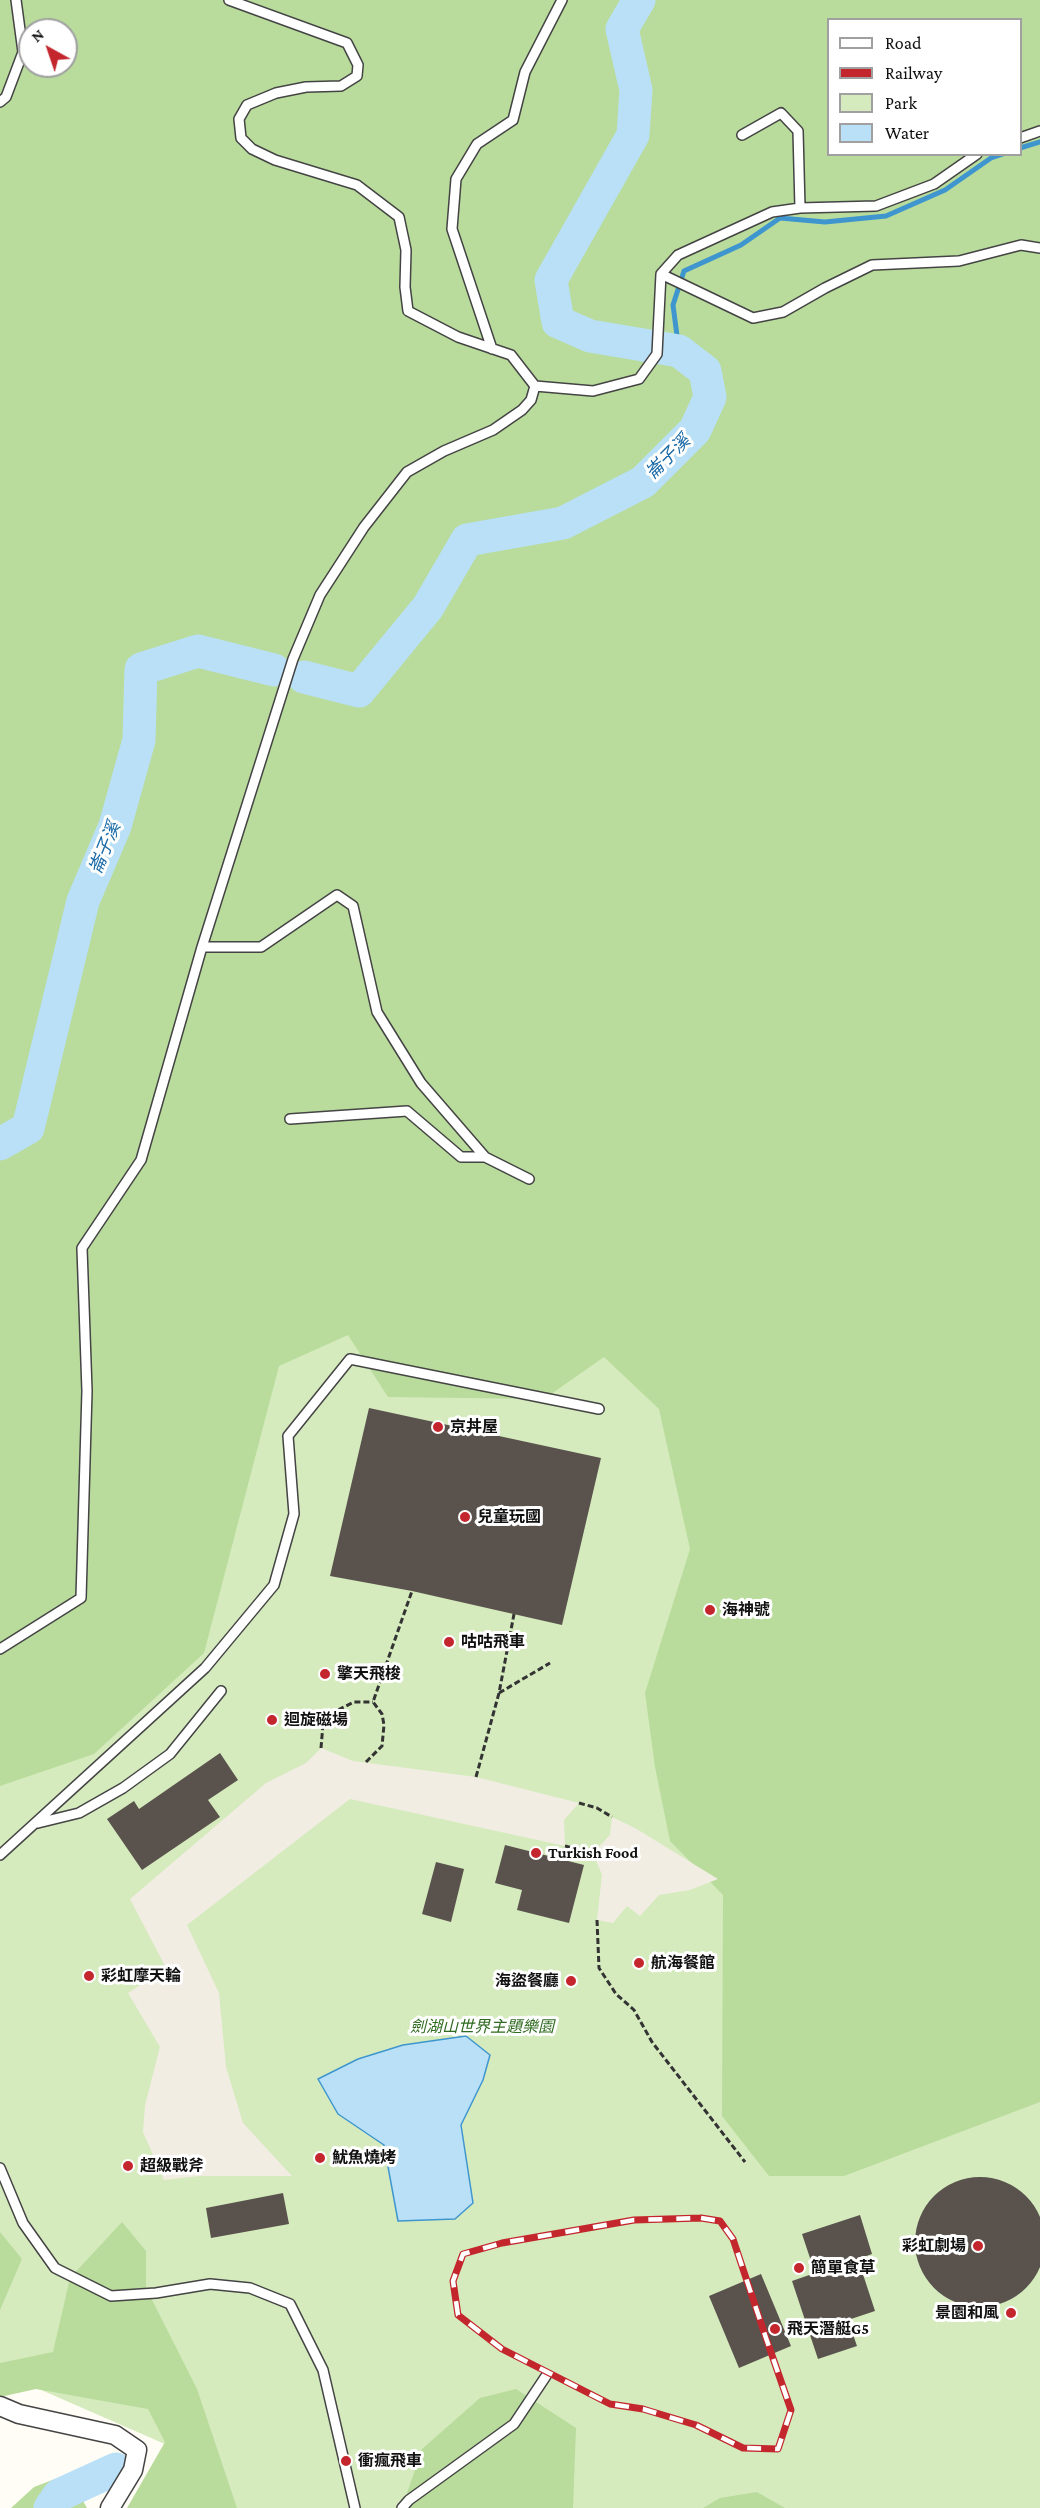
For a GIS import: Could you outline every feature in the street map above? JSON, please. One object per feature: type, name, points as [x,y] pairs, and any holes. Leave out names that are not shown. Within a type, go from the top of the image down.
[{"type":"street","points":[[0,2406],[19,2414],[115,2435],[137,2450],[133,2470],[110,2508]]},
{"type":"lane","points":[[0,102],[6,97],[23,52],[16,0]]},
{"type":"lane","points":[[229,0],[346,43],[358,65],[357,76],[341,86],[306,87],[276,93],[247,105],[239,119],[241,138],[252,149],[275,160],[357,185],[399,217],[406,250],[405,287],[408,311],[458,337],[511,355],[535,386],[593,391],[639,379],[657,354],[661,274],[678,255],[772,213],[800,208],[876,206],[934,184],[974,156]]},
{"type":"lane","points":[[492,349],[452,229],[456,180],[477,144],[513,120],[525,72],[562,0]]},
{"type":"lane","points":[[742,135],[781,113],[798,131],[800,208]]},
{"type":"lane","points":[[1022,137],[1040,131]]},
{"type":"lane","points":[[661,274],[753,318],[783,312],[825,288],[872,266],[959,261],[1021,245],[1040,248]]},
{"type":"lane","points":[[0,1649],[81,1598],[87,1391],[82,1248],[141,1160],[202,947],[293,659],[320,595],[364,527],[407,472],[444,450],[493,430],[522,410],[531,400],[535,386]]},
{"type":"lane","points":[[202,947],[261,947],[337,895],[353,906],[377,1011],[421,1083],[485,1157],[530,1179]]},
{"type":"lane","points":[[290,1119],[407,1111],[460,1157],[485,1157]]},
{"type":"lane","points":[[0,1855],[205,1668],[274,1585],[294,1514],[288,1436],[350,1359],[598,1408]]},
{"type":"lane","points":[[36,1823],[79,1813],[123,1788],[170,1754],[221,1690]]},
{"type":"lane","points":[[0,2168],[23,2223],[55,2268],[111,2296],[156,2293],[210,2284],[250,2288],[290,2304],[323,2370],[355,2508]]},
{"type":"lane","points":[[402,2508],[409,2500],[514,2424],[546,2376]]},
{"type":"path","points":[[373,1702],[412,1591]]},
{"type":"path","points":[[476,1777],[499,1693],[514,1614]]},
{"type":"path","points":[[499,1693],[550,1663]]},
{"type":"path","points":[[321,1748],[323,1724],[336,1711],[354,1702],[373,1702]]},
{"type":"path","points":[[366,1762],[382,1746],[384,1725],[382,1714],[373,1702]]},
{"type":"path","points":[[579,1803],[597,1808],[612,1817]]},
{"type":"path","points":[[565,1846],[593,1853]]},
{"type":"path","points":[[597,1920],[599,1968],[616,1994],[634,2010],[652,2042],[745,2162]]},
{"type":"green space","points":[[0,0],[1040,0],[1040,2102],[844,2176],[769,2176],[722,2116],[723,1895],[670,1841],[655,1767],[645,1693],[690,1549],[659,1409],[604,1357],[544,1399],[388,1397],[348,1335],[279,1366],[204,1653],[94,1754],[0,1786]]},
{"type":"green space","name":"劍湖山世界主題樂園","points":[[223,961],[1040,1744],[1040,2508],[149,2508],[174,2448],[0,2372],[0,1722]]},
{"type":"green space","points":[[122,2222],[146,2251],[146,2288],[197,2389],[237,2508],[127,2508],[165,2442],[148,2409],[36,2389],[0,2397],[0,2363],[53,2352],[70,2278]]},
{"type":"green space","points":[[0,2232],[22,2259],[0,2310]]},
{"type":"green space","points":[[516,2389],[576,2428],[573,2508],[402,2508],[422,2449],[480,2398]]},
{"type":"green space","points":[[68,2474],[87,2508],[11,2508],[34,2487]]},
{"type":"green space","points":[[757,2492],[785,2508],[703,2508],[720,2498]]},
{"type":"shaded area","points":[[321,1748],[353,1761],[476,1777],[579,1803],[564,1820],[565,1846],[350,1799],[187,1925],[219,1993],[226,2067],[243,2123],[292,2176],[200,2176],[164,2180],[143,2132],[145,2105],[160,2047],[128,1993],[166,1968],[130,1899],[266,1783],[306,1763]]},
{"type":"shaded area","points":[[612,1817],[635,1828],[718,1879],[690,1890],[659,1895],[640,1916],[627,1906],[613,1923],[597,1920],[602,1875],[593,1853],[610,1835]]},
{"type":"water","points":[[466,2036],[490,2055],[483,2080],[461,2125],[473,2203],[455,2219],[398,2221],[384,2145],[338,2114],[318,2079],[358,2059],[403,2045]]},
{"type":"building","name":"兒童玩國","points":[[369,1408],[601,1458],[562,1625],[412,1591],[330,1576]]},
{"type":"building","points":[[220,1753],[238,1780],[208,1800],[220,1817],[142,1870],[107,1819],[134,1801],[139,1809]]},
{"type":"building","points":[[505,1845],[584,1865],[569,1923],[517,1910],[522,1890],[495,1883]]},
{"type":"building","points":[[436,1862],[464,1869],[451,1922],[422,1914]]},
{"type":"building","name":"彩虹劇場","points":[[980,2177],[1005,2182],[1026,2196],[1040,2217],[1040,2267],[1026,2288],[1005,2302],[980,2307],[955,2302],[934,2288],[920,2267],[915,2242],[920,2217],[934,2196],[955,2182]]},
{"type":"building","points":[[283,2193],[289,2224],[211,2238],[206,2208]]},
{"type":"building","points":[[860,2215],[872,2254],[858,2259],[875,2311],[848,2320],[857,2346],[818,2359],[792,2281],[815,2273],[802,2234]]},
{"type":"building","points":[[761,2274],[791,2346],[739,2368],[709,2296]]},
{"type":"waterway","name":"崙子溪","points":[[304,677],[359,691],[428,607],[467,540],[563,523],[643,482],[695,430],[710,397],[705,371],[679,351],[590,336],[558,322],[551,280],[633,135],[636,90],[622,29],[639,0]]},
{"type":"waterway","points":[[1022,147],[1040,142]]},
{"type":"waterway","points":[[679,351],[673,305],[684,271],[741,245],[780,218],[825,222],[886,216],[945,190],[997,156]]},
{"type":"waterway","name":"崙子溪","points":[[0,1144],[28,1128],[83,901],[115,826],[139,740],[141,669],[198,651],[274,670]]},
{"type":"waterway","points":[[50,2508],[59,2495],[116,2469]]},
{"type":"railway","points":[[701,2218],[720,2221],[733,2239],[791,2410],[778,2449],[743,2448],[696,2425],[643,2409],[610,2404],[502,2349],[458,2315],[453,2281],[463,2254],[502,2243],[634,2220],[701,2218]]},
{"type":"place","name":"京丼屋","points":[[438,1427]]},
{"type":"place","name":"兒童玩國","points":[[465,1517]]},
{"type":"place","name":"海神號","points":[[710,1610]]},
{"type":"place","name":"咕咕飛車","points":[[449,1642]]},
{"type":"place","name":"擎天飛梭","points":[[325,1674]]},
{"type":"place","name":"迴旋磁場","points":[[272,1720]]},
{"type":"place","name":"Turkish Food","points":[[536,1853]]},
{"type":"place","name":"航海餐館","points":[[639,1963]]},
{"type":"place","name":"彩虹摩天輪","points":[[89,1976]]},
{"type":"place","name":"海盜餐廳","points":[[571,1981]]},
{"type":"place","name":"魷魚燒烤","points":[[320,2158]]},
{"type":"place","name":"超級戰斧","points":[[128,2166]]},
{"type":"place","name":"彩虹劇場","points":[[978,2246]]},
{"type":"place","name":"簡單食草","points":[[799,2268]]},
{"type":"place","name":"景園和風","points":[[1011,2313]]},
{"type":"place","name":"飛天潛艇G5","points":[[775,2329]]},
{"type":"place","name":"衝瘋飛車","points":[[346,2461]]}]
